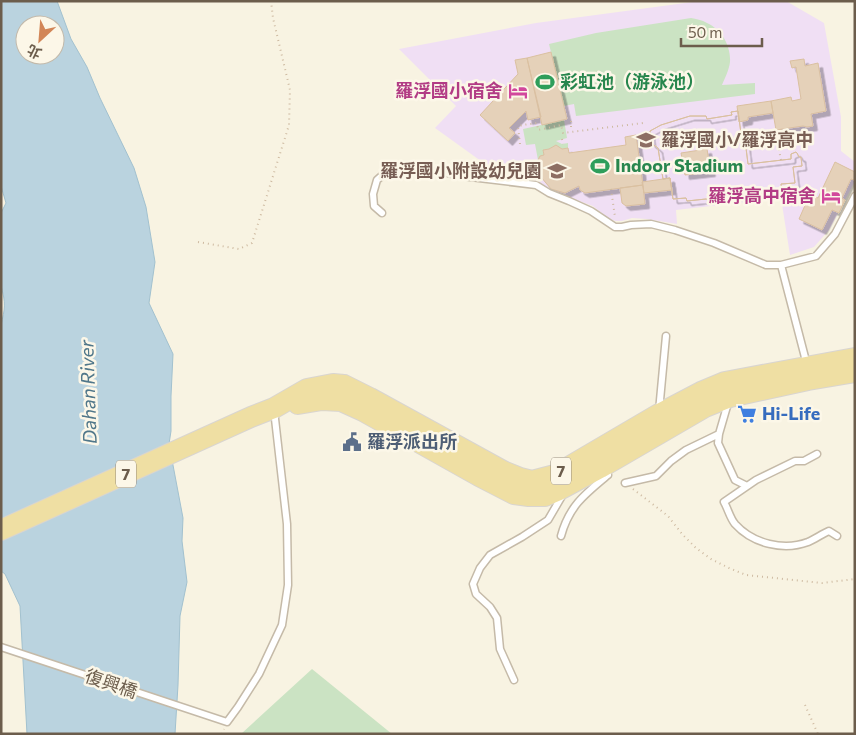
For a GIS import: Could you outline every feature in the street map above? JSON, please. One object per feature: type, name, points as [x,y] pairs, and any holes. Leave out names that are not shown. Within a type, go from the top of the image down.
[{"type":"main road","name":"7","points":[[517,486],[555,475],[659,414],[701,392],[727,390],[808,373],[855,358]]},
{"type":"main road","name":"7","points":[[808,373],[855,372]]},
{"type":"main road","name":"7","points":[[1,530],[251,417],[274,408],[322,400],[341,401],[397,422],[479,476],[517,486],[529,496],[545,496],[600,468],[706,407],[727,390]]},
{"type":"lane","points":[[382,214],[374,206],[373,194],[377,180],[385,173],[407,171],[443,172],[536,185],[591,212],[615,227],[651,224],[714,242],[766,265],[781,265],[816,256],[835,234],[855,196]]},
{"type":"lane","points":[[781,265],[808,373]]},
{"type":"lane","points":[[659,414],[666,336]]},
{"type":"lane","points":[[727,390],[718,443],[735,480],[747,486]]},
{"type":"lane","name":"復興橋","points":[[1,647],[227,722],[259,674],[282,625],[288,585],[287,524],[274,408]]},
{"type":"lane","points":[[625,483],[656,476],[671,461],[686,450],[719,434]]},
{"type":"lane","points":[[817,454],[804,461],[795,461],[747,486],[724,502],[734,523],[746,533],[763,542],[778,546],[791,546],[809,541],[829,531],[837,536]]},
{"type":"lane","points":[[561,536],[565,522],[575,504],[608,475]]},
{"type":"lane","points":[[514,680],[500,649],[497,618],[490,607],[476,594],[473,584],[480,568],[490,555],[548,520],[567,486]]},
{"type":"path","points":[[198,242],[239,249],[252,243],[273,179],[289,125],[290,90],[273,18],[272,1]]},
{"type":"path","points":[[571,121],[572,128]]},
{"type":"path","points":[[520,144],[518,128],[522,124],[537,123],[538,130],[561,125],[563,133],[643,123]]},
{"type":"path","points":[[781,160],[779,150],[782,142],[800,143],[803,140],[801,126]]},
{"type":"path","points":[[562,139],[563,144]]},
{"type":"path","points":[[611,189],[614,206]]},
{"type":"path","points":[[625,483],[668,516],[696,548],[729,568],[746,575],[822,583],[855,579]]},
{"type":"path","points":[[805,705],[818,734]]},
{"type":"shaded area","name":"羅浮國小/羅浮高中","points":[[700,1],[786,1],[824,23],[841,117],[841,151],[855,162],[855,181],[829,230],[814,247],[790,255],[781,198],[676,210],[677,224],[632,218],[616,221],[609,219],[593,206],[549,190],[536,182],[492,169],[435,128],[456,106],[399,49],[536,23]]},
{"type":"green space","points":[[691,18],[712,26],[721,34],[727,44],[730,62],[722,85],[755,83],[755,94],[576,116],[574,104],[564,106],[549,44],[596,33]]},
{"type":"green space","points":[[564,120],[567,138],[556,141],[562,144],[568,143],[568,148],[562,149],[556,145],[543,150],[544,155],[540,156],[538,160],[535,144],[526,145],[523,129]]},
{"type":"green space","points":[[312,669],[392,734],[241,734]]},
{"type":"water","name":"Dahan River","points":[[1,1],[57,1],[62,15],[15,15],[15,65],[65,65],[65,23],[71,39],[87,67],[134,168],[146,207],[155,262],[149,303],[173,354],[169,444],[183,518],[182,541],[187,582],[180,616],[175,734],[27,734],[20,606],[5,574],[1,571],[1,325],[4,297],[1,286],[1,213],[6,203],[1,186]]},
{"type":"building","name":"彩虹池（游泳池）","points":[[551,52],[567,119],[542,125],[527,58]]},
{"type":"building","name":"羅浮國小宿舍","points":[[527,58],[541,117],[528,120],[526,111],[509,128],[515,133],[508,141],[480,115],[518,74],[515,60]]},
{"type":"building","points":[[804,59],[805,66],[818,63],[826,111],[811,114],[813,126],[776,130],[771,101],[791,97],[792,101],[801,99],[796,67],[792,68],[790,61]]},
{"type":"building","points":[[771,101],[773,113],[748,117],[748,120],[739,122],[737,106]]},
{"type":"building","points":[[738,111],[742,141],[745,140],[748,164],[791,159],[791,154],[796,152],[801,157],[802,166],[793,167],[795,183],[781,184],[782,191],[687,201],[686,198],[673,199],[670,178],[663,179],[658,148],[651,143],[650,131],[661,125],[690,116],[706,116],[707,119],[732,115],[731,112]],"holes":[[[707,149],[711,172],[685,175],[681,153]]]},
{"type":"building","points":[[738,111],[742,141],[745,140],[748,164],[791,159],[791,154],[796,152],[801,157],[802,166],[793,167],[795,183],[781,184],[782,191],[687,201],[686,198],[673,199],[670,178],[663,179],[658,148],[651,143],[650,131],[661,125],[690,116],[706,116],[707,119],[732,115],[731,112]]},
{"type":"building","points":[[636,135],[643,185],[585,193],[580,190],[579,186],[565,193],[551,189],[541,177],[538,160],[540,156],[544,155],[543,150],[556,145],[562,149],[568,148],[569,153],[626,145],[625,137]]},
{"type":"building","name":"羅浮高中宿舍","points":[[835,162],[855,172],[855,178],[854,180],[851,179],[842,198],[845,200],[839,213],[832,210],[822,230],[799,219],[810,194],[818,198]]},
{"type":"building","points":[[670,178],[672,190],[644,193],[642,182]]},
{"type":"building","points":[[643,185],[645,204],[626,206],[622,203],[620,188]]},
{"type":"place","name":"彩虹池（游泳池）","points":[[545,82]]},
{"type":"place","name":"羅浮國小宿舍","points":[[518,91]]},
{"type":"place","name":"羅浮國小/羅浮高中","points":[[646,140]]},
{"type":"place","name":"Indoor Stadium","points":[[600,166]]},
{"type":"place","name":"羅浮國小附設幼兒園","points":[[557,171]]},
{"type":"place","name":"羅浮高中宿舍","points":[[831,196]]},
{"type":"place","name":"Hi-Life","points":[[747,414]]},
{"type":"place","name":"羅浮派出所","points":[[352,442]]}]
